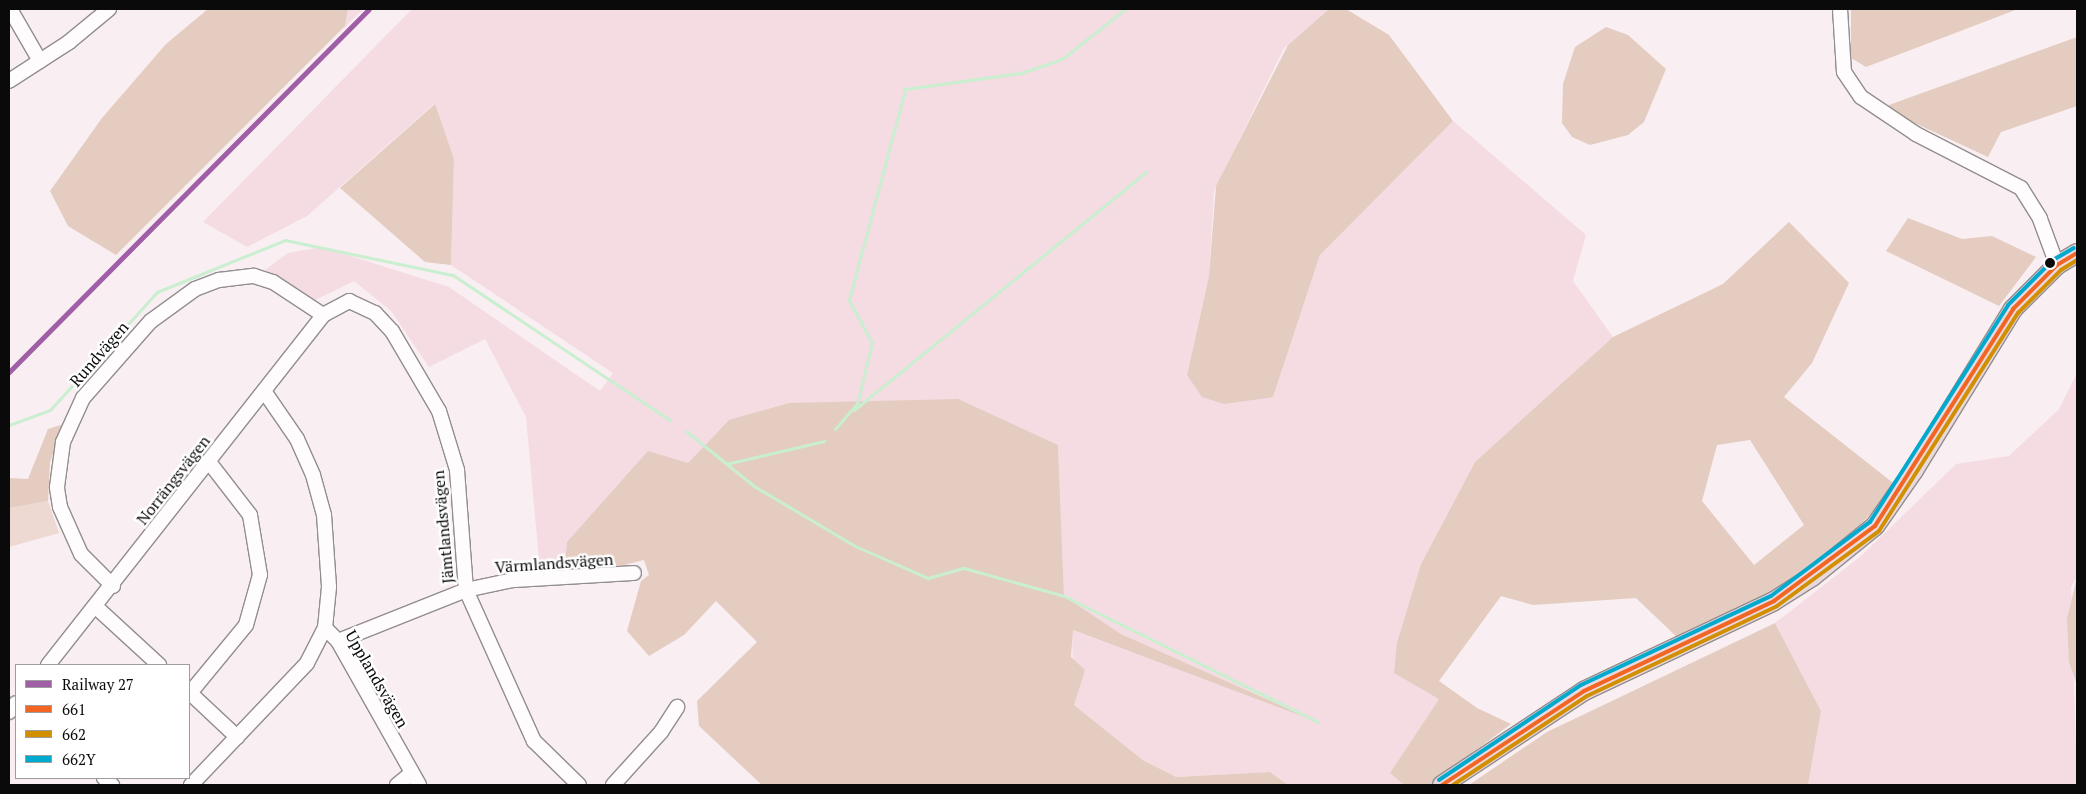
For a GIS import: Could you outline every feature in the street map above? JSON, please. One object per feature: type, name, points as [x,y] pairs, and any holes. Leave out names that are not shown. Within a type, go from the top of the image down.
[{"type":"main road","points":[[1442,785],[1584,691],[1774,601],[1874,526],[1914,470],[2013,309],[2057,265],[2077,253]]},
{"type":"street","points":[[10,9],[40,61]]},
{"type":"street","points":[[9,81],[40,61],[109,9]]},
{"type":"street","points":[[1840,9],[1844,72],[1861,97],[1916,134],[2021,188],[2040,219],[2057,265]]},
{"type":"street","name":"Rundvägen","points":[[113,586],[71,540],[60,508],[57,487],[63,442],[83,398],[151,321],[195,289],[219,280],[254,276],[273,282],[323,315]]},
{"type":"street","name":"Jämtlandsvägen","points":[[323,315],[349,301],[375,313],[428,390],[457,470],[466,590],[534,741],[579,785]]},
{"type":"street","name":"Norrängsvägen","points":[[49,664],[113,586],[323,315]]},
{"type":"street","name":"Upplandsvägen","points":[[264,391],[296,439],[313,474],[324,515],[330,587],[325,628],[338,641],[415,779]]},
{"type":"street","points":[[190,691],[246,625],[260,575],[250,515],[209,462]]},
{"type":"street","name":"Värmlandsvägen","points":[[338,641],[466,590],[513,580],[634,573]]},
{"type":"street","points":[[96,607],[158,664]]},
{"type":"street","points":[[192,785],[307,664],[325,628]]},
{"type":"street","points":[[190,693],[237,737]]},
{"type":"street","points":[[613,785],[661,732],[677,707]]},
{"type":"street","points":[[397,785],[415,779]]},
{"type":"shaded area","points":[[208,9],[348,9],[345,26],[116,255],[68,226],[50,191],[102,118],[166,44]]},
{"type":"shaded area","points":[[348,9],[363,9],[344,28]]},
{"type":"shaded area","points":[[412,9],[1329,9],[1284,48],[1214,191],[1209,276],[1187,375],[1273,397],[1320,255],[1453,121],[1586,235],[1573,281],[1613,337],[1475,462],[1421,564],[1439,699],[1390,773],[1404,785],[1288,785],[1270,772],[1172,777],[1144,761],[1074,705],[1072,630],[1307,717],[1121,634],[1064,596],[1058,445],[729,420],[688,463],[567,542],[565,569],[540,571],[526,417],[485,339],[429,367],[391,311],[354,281],[315,300],[265,270],[288,253],[322,247],[449,287],[600,391],[613,373],[451,265],[454,159],[434,104],[307,216],[247,247],[203,222]]},
{"type":"shaded area","points":[[1329,9],[1346,9],[1389,35],[1453,121],[1320,255],[1273,397],[1224,404],[1202,397],[1187,375],[1209,276],[1216,186],[1288,45]]},
{"type":"shaded area","points":[[1851,9],[2018,9],[1866,67],[1851,58]]},
{"type":"shaded area","points":[[1606,27],[1628,35],[1666,69],[1644,122],[1628,135],[1590,145],[1572,137],[1562,123],[1563,84],[1575,47]]},
{"type":"shaded area","points":[[2077,37],[2077,106],[2001,132],[1988,157],[1893,113],[1889,105]]},
{"type":"shaded area","points":[[435,104],[454,159],[451,265],[425,262],[340,188]]},
{"type":"shaded area","points":[[1908,218],[1962,239],[1992,236],[2036,257],[1999,306],[1886,251]]},
{"type":"shaded area","points":[[1789,222],[1849,283],[1812,363],[1784,397],[1897,486],[1843,543],[1773,595],[1680,640],[1636,598],[1533,605],[1501,596],[1439,681],[1477,708],[1511,724],[1429,785],[1404,785],[1390,773],[1439,699],[1394,673],[1397,643],[1421,564],[1475,462],[1613,337],[1723,284]],"holes":[[[1750,440],[1804,525],[1754,565],[1702,501],[1717,445]]]},
{"type":"shaded area","points":[[2077,373],[2077,577],[2071,587],[2077,785],[1808,785],[1821,711],[1775,623],[1861,556],[1956,464],[2009,456],[2059,409]]},
{"type":"shaded area","points":[[958,399],[1058,445],[1064,596],[1121,634],[1318,722],[1073,630],[1071,657],[1085,670],[1074,705],[1144,761],[1176,777],[1270,772],[1288,785],[762,785],[699,726],[697,701],[757,642],[716,601],[684,635],[649,656],[627,631],[641,581],[649,575],[644,560],[616,567],[565,565],[567,542],[648,451],[688,463],[729,420],[789,403]]},
{"type":"shaded area","points":[[64,424],[50,462],[48,501],[9,508],[9,478],[28,479],[48,429]]},
{"type":"shaded area","points":[[48,501],[59,533],[9,547],[9,508]]},
{"type":"shaded area","points":[[2077,577],[2077,685],[2069,662],[2067,619]]},
{"type":"shaded area","points":[[1775,623],[1821,711],[1808,785],[1469,785],[1547,732]]},
{"type":"waterway","points":[[835,429],[857,404],[872,343],[849,300],[905,89],[1021,73],[1062,59],[1125,9]]},
{"type":"waterway","points":[[854,410],[1146,172]]},
{"type":"waterway","points":[[9,425],[50,410],[157,292],[285,240],[453,275],[670,420]]},
{"type":"waterway","points":[[686,431],[754,486],[855,546],[928,578],[964,568],[1064,596],[1318,722]]},
{"type":"waterway","points":[[726,464],[824,441]]},
{"type":"rail line","name":"27","points":[[9,372],[369,9]]},
{"type":"transit line","name":"662Y","points":[[1439,780],[1581,685],[1771,596],[1870,522],[2008,305],[2053,260],[2074,248]]},
{"type":"transit line","name":"661","points":[[1442,785],[1584,691],[1774,601],[1875,526],[2013,309],[2057,265],[2077,253]]},
{"type":"transit line","name":"662","points":[[1453,785],[1587,696],[1777,606],[1879,531],[2018,313],[2061,270],[2077,260]]}]
